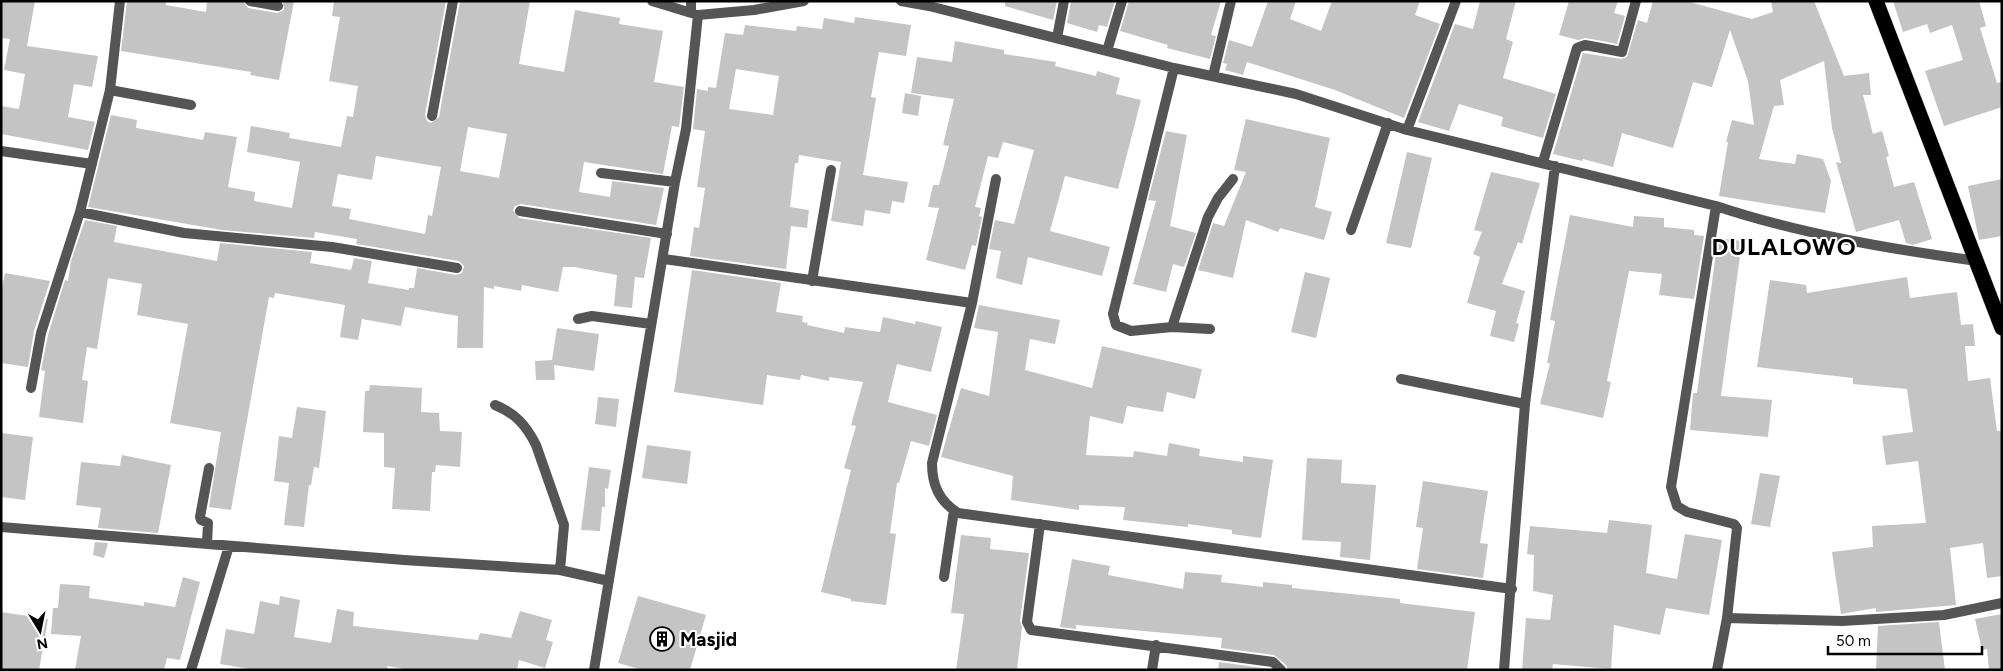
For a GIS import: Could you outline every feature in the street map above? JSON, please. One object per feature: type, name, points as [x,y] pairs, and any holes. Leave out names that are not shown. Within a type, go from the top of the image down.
[{"type":"highway","points":[[1876,1],[2002,328]]},
{"type":"street","points":[[31,388],[41,333],[80,212],[110,90],[120,1]]},
{"type":"street","points":[[250,1],[278,6]]},
{"type":"street","points":[[432,116],[453,1]]},
{"type":"street","points":[[652,1],[694,13],[737,12],[804,1]]},
{"type":"street","points":[[594,670],[651,324],[664,258],[675,182],[686,129],[694,13],[692,1]]},
{"type":"street","points":[[901,1],[1174,68],[1296,94],[1407,130],[1543,162],[1716,206],[1748,216],[1860,241],[1977,261]]},
{"type":"street","points":[[1056,38],[1064,1]]},
{"type":"street","points":[[1106,51],[1122,1]]},
{"type":"street","points":[[1213,76],[1231,1]]},
{"type":"street","points":[[1407,130],[1456,1]]},
{"type":"street","points":[[1543,162],[1576,48],[1585,46],[1622,52],[1636,1]]},
{"type":"street","points":[[1174,68],[1113,308],[1116,325],[1131,331],[1172,327],[1210,329]]},
{"type":"street","points":[[110,90],[191,105]]},
{"type":"street","points":[[1352,230],[1388,123]]},
{"type":"street","points":[[1,151],[92,164]]},
{"type":"street","points":[[1504,670],[1512,589],[1525,404],[1555,166]]},
{"type":"street","points":[[812,281],[831,170]]},
{"type":"street","points":[[601,173],[675,182]]},
{"type":"street","points":[[996,178],[972,303],[932,462],[935,487],[941,500],[958,513],[1512,589]]},
{"type":"street","points":[[1172,327],[1208,217],[1218,198],[1233,179]]},
{"type":"street","points":[[1716,206],[1672,487],[1677,506],[1687,512],[1734,524],[1737,528],[1727,618],[1717,670]]},
{"type":"street","points":[[520,211],[667,234]]},
{"type":"street","points":[[80,212],[184,233],[332,247],[396,256],[457,268]]},
{"type":"street","points":[[664,258],[972,303]]},
{"type":"street","points":[[578,319],[592,316],[651,324]]},
{"type":"street","points":[[1401,379],[1525,404]]},
{"type":"street","points":[[495,405],[515,414],[530,432],[536,445],[564,525],[564,571]]},
{"type":"street","points":[[207,544],[208,524],[201,520],[200,517],[209,468]]},
{"type":"street","points":[[944,577],[954,510]]},
{"type":"street","points":[[1040,524],[1027,622],[1031,630],[1156,645],[1273,662],[1281,670]]},
{"type":"street","points":[[1,527],[564,571],[597,580],[609,581]]},
{"type":"street","points":[[191,670],[229,546]]},
{"type":"street","points":[[1727,618],[1851,621],[1944,615],[2002,603]]},
{"type":"street","points":[[1152,670],[1156,645]]},
{"type":"building","points":[[1,1],[35,1],[27,46],[98,56],[92,87],[74,84],[68,117],[95,122],[88,150],[1,134],[1,106],[19,109],[25,74],[4,70],[10,39],[1,38]]},
{"type":"building","points":[[127,1],[166,1],[166,5],[206,12],[207,1],[243,1],[248,8],[277,13],[284,10],[283,1],[294,1],[279,80],[250,75],[251,72],[121,51]]},
{"type":"building","points":[[334,1],[446,1],[425,115],[427,121],[431,123],[439,117],[460,1],[530,1],[519,64],[564,72],[575,10],[620,18],[619,24],[663,31],[654,82],[684,87],[679,127],[672,126],[663,174],[584,162],[579,192],[610,197],[612,181],[664,188],[656,225],[521,204],[515,206],[513,210],[519,218],[651,238],[644,278],[635,277],[632,308],[614,306],[617,275],[574,267],[563,267],[558,292],[522,285],[521,291],[494,286],[494,289],[484,287],[483,348],[457,348],[458,316],[405,307],[401,326],[362,319],[358,340],[340,337],[345,305],[275,293],[274,298],[269,297],[231,510],[209,507],[221,432],[170,423],[188,324],[137,315],[142,284],[108,278],[97,349],[87,347],[82,380],[88,381],[83,423],[39,417],[45,371],[41,370],[48,335],[65,280],[68,281],[71,261],[85,220],[117,226],[114,242],[217,261],[220,243],[312,252],[310,263],[351,270],[354,258],[372,261],[368,283],[409,290],[409,288],[414,288],[417,268],[456,275],[462,273],[464,266],[459,261],[356,244],[357,239],[315,232],[314,238],[222,230],[88,207],[111,115],[137,120],[136,128],[203,140],[205,132],[237,137],[228,187],[255,192],[254,201],[292,208],[300,162],[247,152],[251,126],[290,133],[289,138],[341,147],[347,116],[353,117],[358,86],[329,81],[340,17],[332,16]],"holes":[[[468,127],[507,134],[499,178],[460,171]],[[376,156],[441,167],[432,216],[428,215],[425,234],[349,219],[351,209],[332,206],[338,174],[372,180]]]},
{"type":"building","points":[[1005,1],[1057,1],[1053,20],[1005,6]]},
{"type":"building","points":[[1071,1],[1115,1],[1107,27],[1099,25],[1097,32],[1067,23]]},
{"type":"building","points":[[1129,1],[1221,1],[1211,35],[1216,36],[1210,59],[1167,48],[1168,45],[1120,31]]},
{"type":"building","points":[[1268,1],[1296,1],[1290,19],[1321,31],[1332,1],[1420,1],[1415,15],[1440,24],[1404,118],[1335,90],[1247,62],[1243,75],[1225,70],[1227,64],[1223,63],[1229,40],[1252,47]]},
{"type":"building","points":[[1480,1],[1516,1],[1506,39],[1513,42],[1503,78],[1556,94],[1543,138],[1501,126],[1503,117],[1459,104],[1449,131],[1418,122],[1455,24],[1473,29]]},
{"type":"building","points":[[1569,1],[1618,1],[1614,13],[1625,16],[1617,44],[1586,38],[1578,40],[1559,35]]},
{"type":"building","points":[[1653,1],[1686,1],[1752,19],[1773,12],[1771,1],[1814,1],[1844,76],[1869,73],[1871,95],[1863,95],[1873,134],[1882,131],[1889,156],[1886,157],[1894,187],[1914,182],[1932,239],[1913,245],[1906,243],[1899,220],[1856,232],[1836,162],[1841,163],[1832,128],[1824,61],[1780,80],[1784,105],[1774,106],[1759,159],[1795,164],[1797,154],[1823,159],[1831,181],[1825,213],[1719,196],[1728,142],[1726,142],[1732,120],[1754,125],[1748,81],[1730,30],[1712,87],[1693,82],[1673,148],[1622,133],[1613,167],[1553,154],[1583,53],[1621,59],[1627,57],[1638,20],[1647,23]]},
{"type":"building","points":[[1893,1],[1979,1],[1986,26],[1980,28],[1997,83],[2002,82],[2002,107],[1944,126],[1925,71],[1963,60],[1952,25],[1930,33],[1927,24],[1903,32]]},
{"type":"building","points":[[855,17],[911,25],[906,56],[879,52],[871,97],[876,98],[863,175],[908,182],[904,203],[892,201],[890,214],[865,210],[863,226],[831,221],[841,162],[799,155],[798,163],[795,163],[790,207],[809,210],[807,228],[791,226],[786,269],[690,256],[694,227],[699,228],[705,188],[697,187],[705,131],[693,129],[697,89],[708,91],[708,87],[716,88],[725,33],[743,35],[745,25],[796,31],[797,26],[822,29],[824,18],[854,23]],"holes":[[[736,69],[779,76],[773,115],[729,109]]]},
{"type":"building","points":[[955,41],[1004,50],[1004,54],[1056,62],[1055,66],[1096,76],[1097,71],[1120,78],[1116,94],[1141,100],[1118,189],[1065,176],[1050,231],[1110,247],[1102,276],[1028,257],[1022,285],[996,278],[1001,251],[989,249],[995,220],[1014,224],[1034,150],[1003,142],[998,158],[988,156],[975,207],[981,208],[979,216],[982,217],[976,246],[972,245],[965,270],[926,260],[939,208],[928,207],[933,185],[939,185],[949,146],[943,145],[954,99],[911,93],[917,57],[952,62]]},
{"type":"building","points":[[905,93],[921,96],[918,116],[902,113]]},
{"type":"building","points":[[1246,119],[1330,138],[1315,207],[1332,212],[1324,240],[1280,228],[1278,232],[1246,220],[1233,278],[1198,270],[1213,223],[1224,226],[1246,172],[1234,170]]},
{"type":"building","points":[[1166,131],[1187,135],[1170,226],[1196,233],[1184,267],[1173,264],[1166,292],[1133,284],[1156,201],[1148,200]]},
{"type":"building","points":[[1407,152],[1432,158],[1411,248],[1386,243]]},
{"type":"building","points":[[1491,172],[1540,183],[1522,244],[1518,242],[1502,284],[1525,291],[1516,323],[1519,324],[1514,342],[1490,336],[1496,311],[1467,303],[1480,257],[1473,254],[1482,232],[1474,230]]},
{"type":"building","points":[[2002,179],[2002,236],[1979,240],[1968,186]]},
{"type":"building","points":[[1570,215],[1633,227],[1634,216],[1664,218],[1664,227],[1694,230],[1694,235],[1704,236],[1694,299],[1659,295],[1662,274],[1629,271],[1607,381],[1611,382],[1603,418],[1540,404],[1550,363],[1547,363],[1555,321],[1550,320]]},
{"type":"building","points":[[1718,238],[1742,241],[1721,396],[1772,400],[1768,437],[1690,430],[1693,393],[1697,393]]},
{"type":"building","points":[[692,270],[781,283],[776,312],[803,316],[802,322],[808,323],[807,325],[844,333],[845,327],[880,332],[883,317],[915,324],[916,321],[942,327],[931,372],[897,364],[888,402],[937,415],[929,446],[911,441],[899,483],[897,483],[890,533],[896,534],[886,605],[851,601],[851,599],[821,592],[851,470],[844,468],[856,426],[851,425],[863,382],[829,377],[829,381],[801,375],[800,380],[767,375],[763,405],[674,392]]},
{"type":"building","points":[[1305,272],[1330,278],[1316,338],[1291,332]]},
{"type":"building","points":[[5,273],[50,281],[34,331],[28,367],[1,363],[1,292]]},
{"type":"building","points":[[1907,277],[1910,298],[1957,292],[1961,325],[1973,324],[1975,346],[1965,346],[1968,381],[1990,378],[1997,431],[2002,431],[2002,576],[1987,578],[1983,543],[1950,548],[1956,605],[1876,612],[1876,608],[1841,614],[1832,552],[1873,547],[1872,526],[1926,523],[1918,461],[1886,465],[1882,436],[1913,432],[1907,389],[1853,384],[1853,378],[1757,367],[1770,280],[1806,285],[1807,293]]},
{"type":"building","points":[[979,305],[1060,320],[1055,344],[1030,339],[1025,370],[1092,388],[1102,346],[1202,369],[1195,399],[1167,392],[1163,412],[1127,406],[1123,424],[1090,416],[1086,455],[1133,457],[1134,451],[1167,456],[1169,443],[1200,449],[1199,456],[1243,462],[1243,456],[1273,460],[1261,538],[1232,534],[1232,530],[1188,524],[1188,527],[1123,520],[1125,507],[1079,505],[1079,510],[1011,500],[1013,476],[941,457],[961,388],[989,396],[998,332],[974,328]]},
{"type":"building","points":[[557,328],[599,334],[594,371],[554,365],[555,380],[536,380],[535,361],[552,360]]},
{"type":"building","points":[[370,385],[422,388],[421,412],[439,413],[440,431],[462,432],[460,467],[436,465],[435,472],[432,472],[430,511],[392,509],[395,468],[384,467],[384,433],[363,432],[365,391],[369,391]]},
{"type":"building","points":[[598,397],[619,399],[616,427],[595,424]]},
{"type":"building","points":[[297,407],[326,411],[319,468],[314,467],[311,485],[309,485],[304,527],[284,525],[289,483],[274,481],[279,436],[292,438]]},
{"type":"building","points":[[1,433],[33,437],[25,500],[1,497]]},
{"type":"building","points":[[647,445],[691,451],[687,484],[642,478]]},
{"type":"building","points":[[122,455],[171,465],[158,533],[98,528],[101,508],[76,505],[81,462],[120,466]]},
{"type":"building","points":[[1307,458],[1342,460],[1341,483],[1376,485],[1370,560],[1340,557],[1341,542],[1302,540]]},
{"type":"building","points":[[589,467],[611,470],[608,489],[605,488],[605,507],[602,507],[600,531],[581,530]]},
{"type":"building","points":[[1760,473],[1780,476],[1770,527],[1751,524]]},
{"type":"building","points":[[1423,481],[1488,491],[1480,543],[1488,544],[1483,578],[1417,569],[1423,528],[1416,527]]},
{"type":"building","points":[[1609,520],[1652,525],[1646,573],[1677,579],[1685,534],[1722,540],[1709,615],[1666,608],[1660,635],[1614,625],[1611,669],[1553,664],[1552,670],[1522,670],[1526,618],[1550,620],[1553,595],[1533,591],[1534,555],[1527,554],[1530,526],[1607,533]]},
{"type":"building","points":[[961,535],[991,538],[990,549],[1029,553],[1020,621],[1022,627],[1017,670],[956,670],[964,614],[951,613]]},
{"type":"building","points":[[95,542],[108,543],[104,558],[93,555]]},
{"type":"building","points":[[1072,559],[1110,566],[1108,575],[1183,589],[1185,572],[1222,575],[1221,582],[1263,587],[1263,582],[1292,585],[1292,588],[1400,599],[1400,603],[1475,612],[1467,670],[1288,670],[1286,665],[1274,655],[1221,648],[1222,638],[1076,625],[1076,629],[1060,627]]},
{"type":"building","points":[[183,577],[200,582],[180,660],[167,658],[164,670],[75,670],[81,636],[51,634],[53,608],[58,608],[60,584],[90,586],[89,598],[144,606],[144,602],[175,607]]},
{"type":"building","points":[[280,596],[300,600],[294,637],[331,643],[337,609],[354,612],[353,626],[478,640],[480,633],[511,638],[520,611],[552,620],[546,640],[553,642],[545,668],[519,660],[517,670],[411,670],[387,666],[388,670],[256,670],[220,664],[226,629],[254,634],[260,601],[279,605]]},
{"type":"building","name":"Masjid","points":[[638,596],[706,615],[690,670],[643,670],[618,663]]},
{"type":"building","points":[[1,612],[48,619],[39,670],[1,670]]},
{"type":"building","points":[[2002,614],[2002,670],[1989,670],[1987,649],[1982,650],[1975,619]]},
{"type":"building","points":[[1939,622],[1945,670],[1876,670],[1878,626]]},
{"type":"building","points":[[1219,662],[1270,669],[1271,670],[1218,670]]},
{"type":"place","name":"Masjid","points":[[662,639]]},
{"type":"district","name":"DULALOWO","points":[[1784,247]]}]
